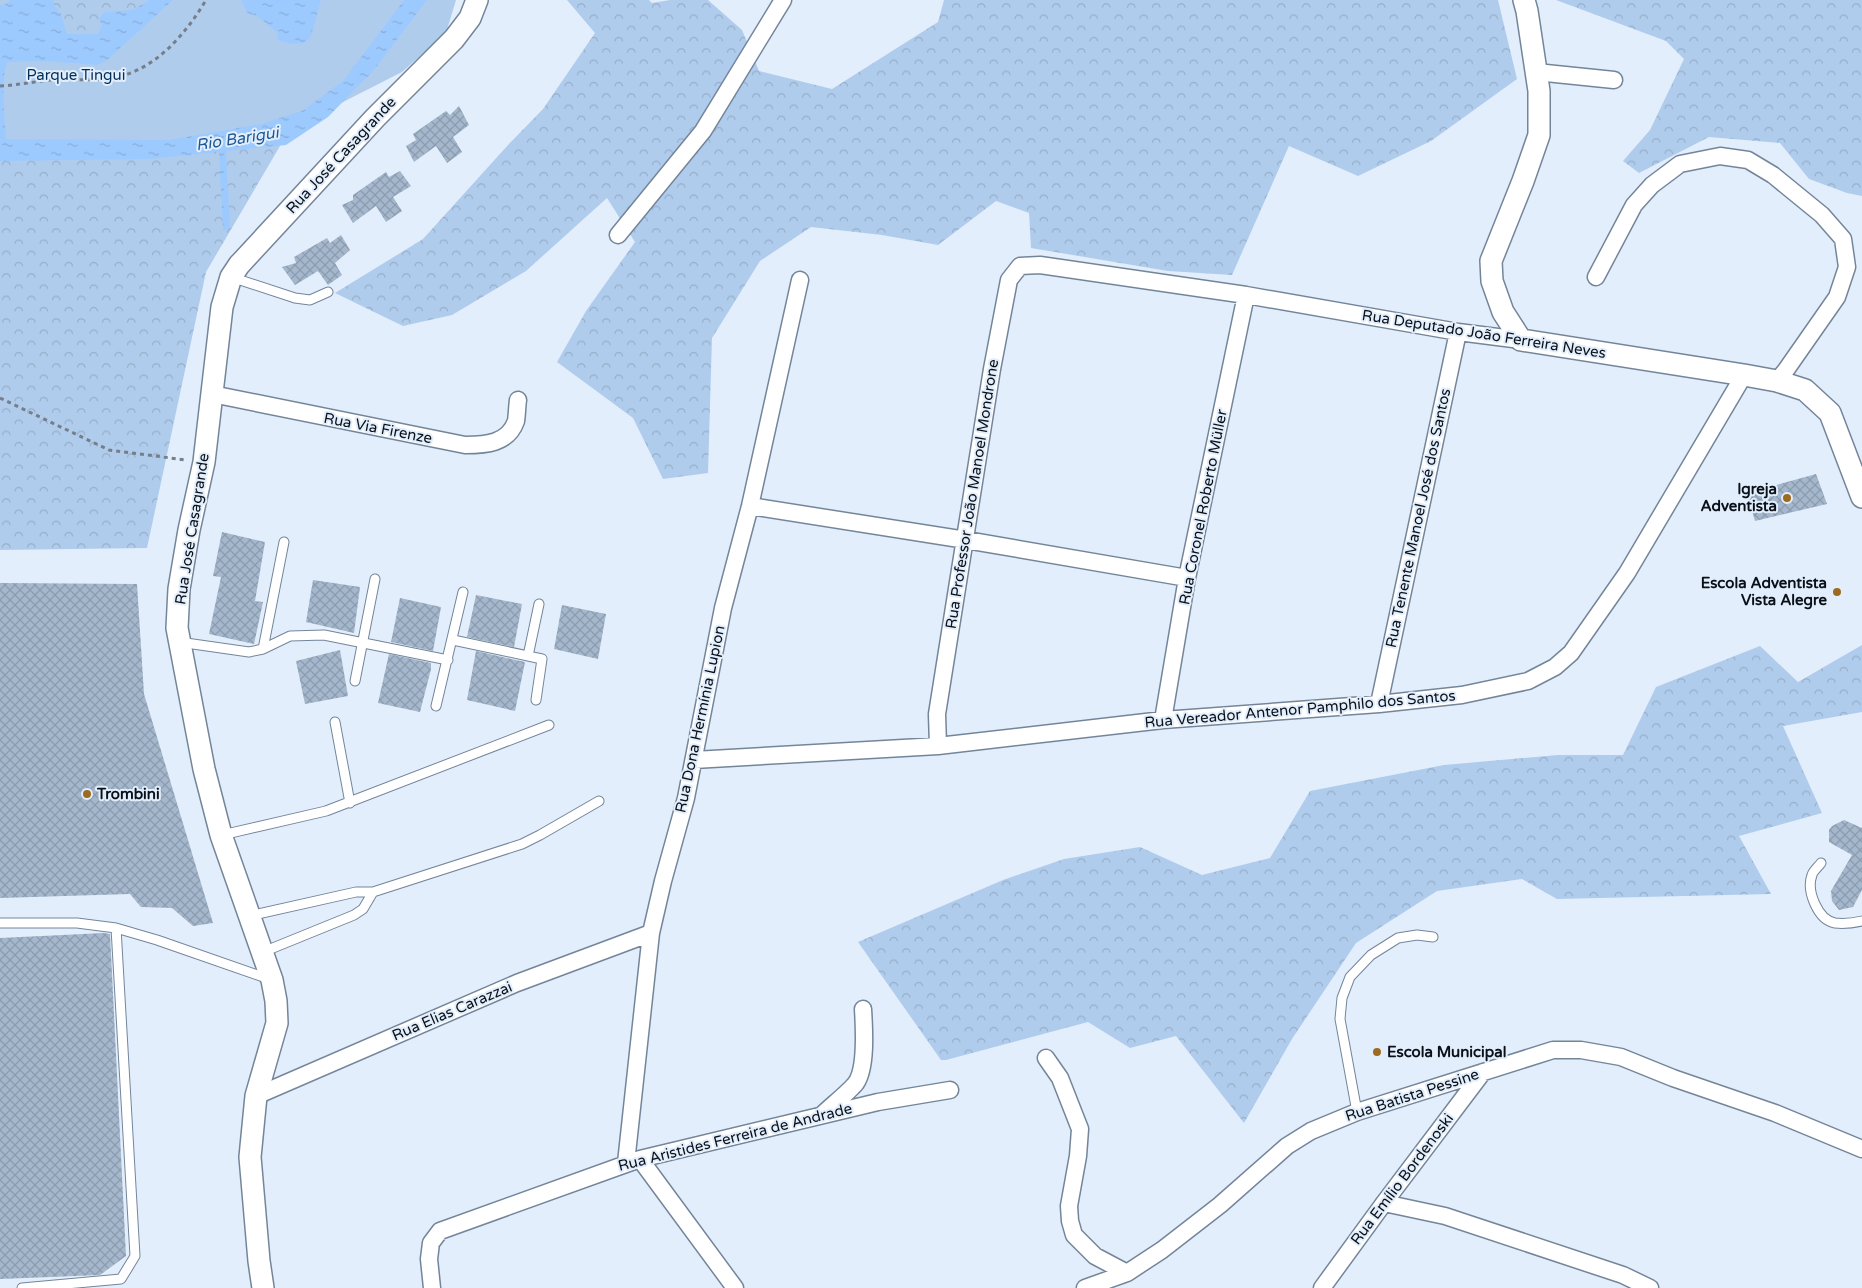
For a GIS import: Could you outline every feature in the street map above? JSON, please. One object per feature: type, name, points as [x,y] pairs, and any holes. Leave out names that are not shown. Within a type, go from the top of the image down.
[{"type":"street","name":"Rua José Casagrande","points":[[263,1288],[250,1157],[256,1096],[276,1023],[276,1001],[272,980],[221,835],[204,769],[177,628],[179,589],[188,530],[204,462],[222,307],[232,277],[239,265],[375,118],[454,39],[470,18],[477,0]]},
{"type":"street","points":[[618,235],[702,131],[782,0]]},
{"type":"street","points":[[1521,340],[1503,312],[1492,281],[1491,261],[1523,182],[1538,135],[1540,110],[1536,72],[1524,0]]},
{"type":"street","points":[[1536,72],[1614,80]]},
{"type":"street","points":[[1596,277],[1634,206],[1652,185],[1680,164],[1720,156],[1748,160],[1773,175],[1822,215],[1843,239],[1847,267],[1837,297],[1777,381]]},
{"type":"street","name":"Rua Professor João Manoel Mondrone","points":[[938,746],[937,714],[992,369],[1009,280],[1020,266],[1040,266]]},
{"type":"street","name":"Rua Deputado João Ferreira Neves","points":[[1040,266],[1246,295],[1458,332],[1521,340],[1777,381],[1805,390],[1830,413],[1862,497]]},
{"type":"street","name":"Rua Dona Hermínia Lupion","points":[[633,1161],[651,933],[686,798],[723,608],[750,506],[800,280]]},
{"type":"street","name":"Rua Coronel Roberto Müller","points":[[1163,720],[1187,578],[1246,295]]},
{"type":"street","name":"Rua Tenente Manoel José dos Santos","points":[[1379,704],[1458,332]]},
{"type":"street","name":"Rua Vereador Antenor Pamphilo dos Santos","points":[[694,760],[938,746],[1163,720],[1379,704],[1462,695],[1528,681],[1555,667],[1570,653],[1627,573],[1744,375]]},
{"type":"street","name":"Rua Via Firenze","points":[[212,394],[465,444],[486,445],[508,434],[516,420],[518,400]]},
{"type":"street","points":[[750,506],[966,540],[1187,578]]},
{"type":"street","name":"Rua Elias Carazzai","points":[[256,1096],[517,983],[651,933]]},
{"type":"street","points":[[822,1115],[857,1082],[862,1061],[864,1039],[863,1009]]},
{"type":"street","name":"Rua Batista Pessine","points":[[1085,1288],[1127,1273],[1162,1250],[1213,1210],[1287,1146],[1311,1131],[1357,1112],[1553,1050],[1581,1050],[1621,1057],[1673,1078],[1775,1113],[1862,1149]]},
{"type":"street","points":[[1046,1058],[1060,1078],[1080,1129],[1069,1206],[1070,1221],[1074,1235],[1095,1256],[1127,1273]]},
{"type":"street","name":"Rua Emílio Bordenoski","points":[[1322,1288],[1384,1202],[1483,1072]]},
{"type":"street","name":"Rua Aristides Ferreira de Andrade","points":[[432,1288],[429,1259],[431,1243],[440,1231],[633,1161],[878,1102],[950,1090]]},
{"type":"street","points":[[633,1161],[735,1288]]},
{"type":"street","points":[[1384,1202],[1445,1216],[1623,1274],[1650,1288]]},
{"type":"lane","points":[[232,277],[295,298],[310,300],[328,292]]},
{"type":"lane","points":[[263,649],[284,542]]},
{"type":"lane","points":[[354,682],[375,579]]},
{"type":"lane","points":[[436,706],[463,592]]},
{"type":"lane","points":[[528,656],[539,604]]},
{"type":"lane","points":[[179,642],[249,652],[263,649],[290,636],[324,635],[448,660]]},
{"type":"lane","points":[[453,640],[542,658],[536,700]]},
{"type":"lane","points":[[335,722],[350,803]]},
{"type":"lane","points":[[221,835],[326,811],[491,746],[549,726]]},
{"type":"lane","points":[[249,916],[356,892],[374,892],[522,844],[599,801]]},
{"type":"lane","points":[[1821,863],[1811,876],[1811,890],[1816,908],[1824,918],[1834,923],[1850,924],[1862,921]]},
{"type":"lane","points":[[262,952],[354,915],[362,909],[374,892]]},
{"type":"lane","points":[[0,923],[77,923],[116,928],[157,940],[272,980]]},
{"type":"lane","points":[[22,1288],[121,1279],[136,1256],[116,928]]},
{"type":"lane","points":[[1357,1112],[1340,1020],[1342,998],[1350,976],[1371,955],[1398,938],[1417,935],[1433,936]]},
{"type":"path","points":[[0,86],[50,80],[112,78],[144,68],[162,54],[188,28],[206,0]]},
{"type":"path","points":[[0,398],[109,450],[204,462]]},
{"type":"green space","name":"Parque Tingui","points":[[0,0],[456,0],[446,33],[402,72],[290,129],[172,148],[0,151]]},
{"type":"green space","points":[[54,0],[149,0],[133,10],[105,12],[98,34],[67,34],[61,14],[54,5]]},
{"type":"green space","points":[[567,0],[649,0],[652,3],[670,0],[708,0],[742,30],[759,71],[832,89],[938,22],[944,0],[1498,0],[1517,79],[1431,141],[1358,176],[1289,146],[1232,275],[1168,271],[1031,248],[1029,213],[996,201],[938,245],[882,235],[811,227],[760,261],[712,338],[708,473],[663,479],[633,418],[557,362],[586,311],[635,242],[607,198],[526,271],[452,315],[403,326],[335,293],[423,239],[543,109],[595,33]]},
{"type":"green space","points":[[1556,0],[1862,0],[1862,196],[1847,193],[1809,179],[1780,143],[1709,137],[1639,173],[1623,161],[1650,130],[1684,59],[1666,41]]},
{"type":"green space","points":[[290,129],[206,272],[147,548],[0,550],[0,154],[172,148]]},
{"type":"green space","points":[[1862,645],[1862,712],[1783,726],[1822,813],[1739,836],[1771,894],[1557,899],[1522,879],[1437,891],[1356,943],[1292,1039],[1244,1123],[1176,1036],[1130,1048],[1088,1022],[941,1060],[858,942],[1003,880],[1064,859],[1140,847],[1202,875],[1270,858],[1310,791],[1444,765],[1558,755],[1623,755],[1656,687],[1760,646],[1798,682]]},
{"type":"water","name":"Rio Barigui","points":[[11,0],[54,0],[54,5],[61,14],[67,34],[98,34],[102,25],[98,18],[105,12],[133,10],[149,0],[173,0],[106,61],[97,65],[45,61],[8,62],[4,77],[6,139],[169,140],[261,124],[302,111],[343,81],[404,0],[427,0],[374,70],[328,117],[286,145],[226,151],[230,228],[223,231],[219,152],[149,159],[0,161],[0,5],[4,5]]},
{"type":"water","points":[[241,0],[321,0],[311,36],[305,43],[291,44],[277,40],[278,33],[257,16],[247,13]]},
{"type":"building","points":[[459,106],[469,125],[453,137],[462,152],[447,163],[436,146],[414,162],[406,146],[416,140],[413,134],[446,111],[450,115]]},
{"type":"building","points":[[400,171],[411,186],[393,197],[402,211],[386,222],[376,206],[353,223],[342,205],[353,200],[353,195],[386,172],[389,177]]},
{"type":"building","points":[[341,235],[350,250],[335,263],[342,275],[328,285],[318,271],[295,285],[282,267],[296,263],[294,257],[327,238],[330,243]]},
{"type":"building","name":"Igreja Adventista","points":[[1816,474],[1827,504],[1755,521],[1747,493]]},
{"type":"building","points":[[222,532],[265,542],[255,601],[263,602],[254,644],[209,634],[221,577],[213,576]]},
{"type":"building","points":[[313,580],[360,587],[354,633],[306,622]]},
{"type":"building","name":"Trombini","points":[[0,583],[137,584],[144,694],[213,923],[193,926],[172,908],[141,907],[130,894],[0,898]]},
{"type":"building","points":[[476,595],[522,604],[514,647],[467,637]]},
{"type":"building","points":[[400,598],[441,607],[433,651],[391,642]]},
{"type":"building","points":[[562,605],[606,614],[598,659],[554,649]]},
{"type":"building","points":[[340,650],[348,696],[305,704],[296,661]]},
{"type":"building","points":[[476,651],[525,662],[515,711],[467,700]]},
{"type":"building","points":[[389,654],[431,663],[420,712],[378,703]]},
{"type":"building","points":[[1844,820],[1862,828],[1862,890],[1853,907],[1839,910],[1832,901],[1831,891],[1852,855],[1829,842],[1829,830],[1832,826]]},
{"type":"building","points":[[110,934],[126,1256],[100,1275],[0,1279],[0,938]]},
{"type":"place","name":"Igreja Adventista","points":[[1787,498]]},
{"type":"place","name":"Escola Adventista Vista Alegre","points":[[1837,592]]},
{"type":"place","name":"Trombini","points":[[87,794]]},
{"type":"place","name":"Escola Municipal","points":[[1377,1052]]}]
